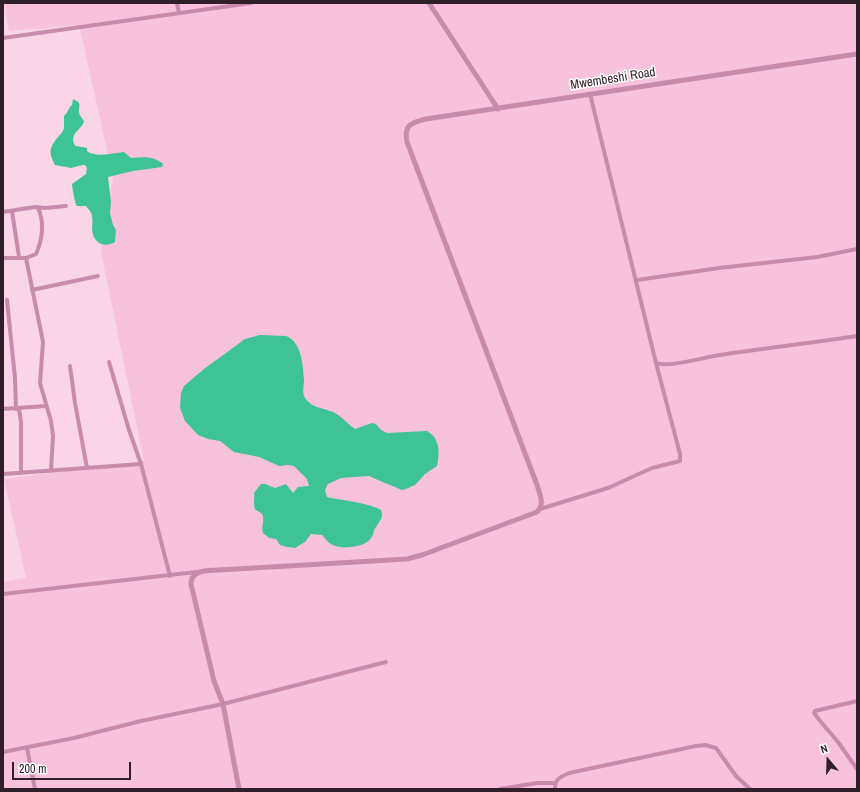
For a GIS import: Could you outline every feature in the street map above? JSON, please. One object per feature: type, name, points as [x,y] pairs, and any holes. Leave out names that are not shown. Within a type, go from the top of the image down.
[{"type":"street","points":[[177,3],[179,13]]},
{"type":"street","points":[[3,38],[251,3]]},
{"type":"street","points":[[429,3],[498,109]]},
{"type":"street","name":"Mwembeshi Road","points":[[540,509],[542,501],[537,485],[407,142],[406,130],[409,125],[414,122],[590,94],[857,54]]},
{"type":"street","points":[[3,594],[196,572],[259,567],[407,560],[537,512],[540,509],[608,488],[652,468],[680,461],[680,454],[656,363],[637,280],[590,94]]},
{"type":"street","points":[[3,212],[35,207],[66,206]]},
{"type":"street","points":[[3,258],[26,258],[36,254],[41,241],[38,208]]},
{"type":"street","points":[[12,211],[19,257]]},
{"type":"street","points":[[637,280],[719,268],[818,257],[857,248]]},
{"type":"street","points":[[26,258],[43,342],[40,383],[53,436],[51,471]]},
{"type":"street","points":[[32,290],[98,276]]},
{"type":"street","points":[[7,300],[18,409],[21,422],[21,473]]},
{"type":"street","points":[[656,363],[660,365],[671,364],[720,355],[857,336]]},
{"type":"street","points":[[110,362],[129,430],[141,464],[170,576]]},
{"type":"street","points":[[70,366],[87,468]]},
{"type":"street","points":[[3,409],[46,406]]},
{"type":"street","points":[[3,474],[141,464]]},
{"type":"street","points":[[196,572],[191,579],[191,584],[214,681],[224,704],[239,789]]},
{"type":"street","points":[[3,752],[74,738],[141,720],[224,704],[386,662]]},
{"type":"street","points":[[857,701],[814,712],[857,769]]},
{"type":"street","points":[[555,789],[555,784],[558,779],[569,773],[705,745],[716,748],[736,776],[750,789]]},
{"type":"street","points":[[27,748],[35,789]]},
{"type":"street","points":[[500,789],[537,783],[555,784]]},
{"type":"shaded area","points":[[4,3],[857,3],[857,789],[3,789],[3,582],[26,578],[4,479],[144,461],[101,252],[113,177],[79,25],[9,31]]},
{"type":"shaded area","points":[[73,99],[79,103],[79,113],[84,121],[75,134],[73,140],[76,146],[87,148],[87,151],[90,153],[105,154],[124,152],[131,158],[152,158],[163,164],[162,167],[133,171],[108,177],[111,202],[110,213],[116,230],[115,242],[107,245],[97,242],[93,235],[91,212],[86,206],[77,206],[75,202],[72,184],[86,174],[87,168],[85,165],[71,168],[55,165],[52,159],[51,150],[53,143],[63,131],[64,116],[72,105]]},
{"type":"shaded area","points":[[260,335],[286,336],[295,343],[301,355],[304,396],[311,404],[336,413],[355,429],[372,423],[376,424],[381,430],[387,433],[427,431],[437,442],[439,456],[437,466],[425,474],[415,485],[406,489],[402,490],[369,476],[341,478],[328,484],[325,490],[327,497],[362,503],[381,510],[381,519],[375,528],[372,537],[364,544],[354,547],[337,547],[330,543],[322,535],[311,534],[305,542],[295,548],[280,545],[276,539],[269,538],[262,531],[263,515],[254,507],[254,493],[261,484],[275,488],[286,484],[293,493],[298,487],[309,486],[307,479],[294,466],[279,466],[259,457],[234,452],[220,441],[208,439],[198,435],[185,421],[180,408],[181,393],[184,386],[204,369],[245,339]]}]
